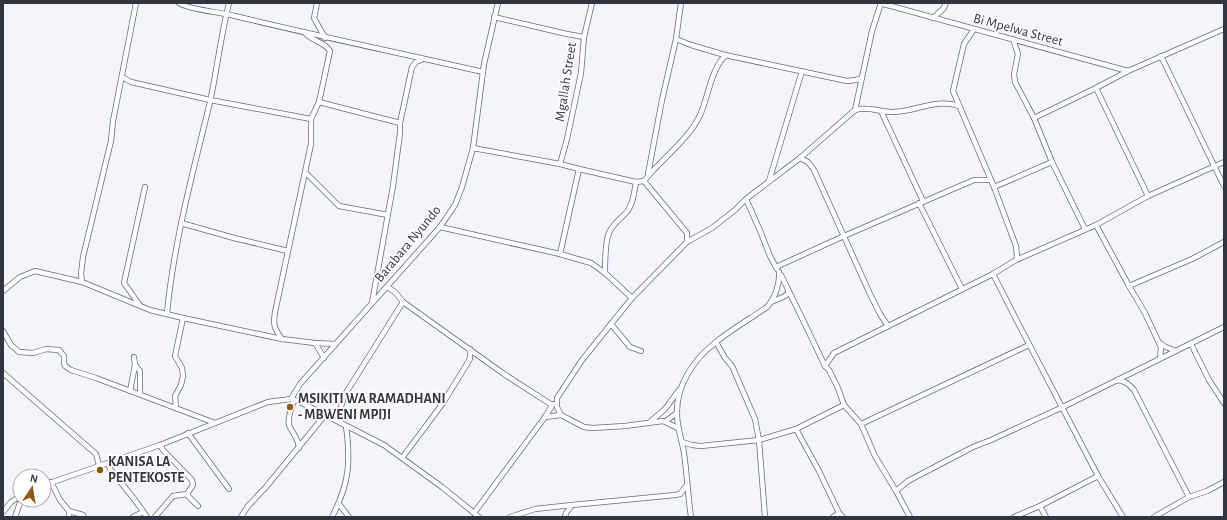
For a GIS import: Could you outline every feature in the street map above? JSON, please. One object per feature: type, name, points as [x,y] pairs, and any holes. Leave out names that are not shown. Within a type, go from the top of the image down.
[{"type":"street","points":[[82,282],[80,274],[83,257],[110,141],[136,3]]},
{"type":"street","points":[[179,3],[325,38],[424,58],[483,72]]},
{"type":"street","points":[[167,313],[170,283],[181,223],[210,100],[229,3]]},
{"type":"street","points":[[317,3],[314,18],[325,38]]},
{"type":"street","name":"Barabara Nyundo","points":[[299,448],[299,444],[289,424],[292,399],[300,384],[440,227],[455,205],[462,187],[473,148],[483,72],[498,3]]},
{"type":"street","name":"Mgallah Street","points":[[560,164],[567,139],[581,72],[584,37],[592,3]]},
{"type":"street","points":[[648,175],[662,100],[676,39],[681,3]]},
{"type":"street","points":[[855,110],[872,31],[881,3]]},
{"type":"street","name":"Bi Mpelwa Street","points":[[881,3],[1128,71]]},
{"type":"street","points":[[932,18],[944,8],[946,3]]},
{"type":"street","points":[[494,17],[584,37]]},
{"type":"street","points":[[974,29],[964,44],[953,88],[959,106],[994,187],[1016,246],[1016,260]]},
{"type":"street","points":[[1034,118],[1128,71],[1224,29]]},
{"type":"street","points":[[282,339],[275,329],[274,322],[311,144],[311,119],[319,102],[330,51],[327,46],[313,40],[305,33]]},
{"type":"street","points":[[676,39],[726,55],[846,81],[862,78]]},
{"type":"street","points":[[1013,39],[1018,54],[1014,74],[1015,82],[1034,118],[1052,162],[1085,229]]},
{"type":"street","points":[[473,148],[560,164],[636,182],[644,181],[698,120],[718,65],[726,55]]},
{"type":"street","points":[[1161,56],[1224,186]]},
{"type":"street","points":[[372,303],[394,186],[400,123],[412,67],[416,62],[424,58]]},
{"type":"street","points":[[768,181],[802,71]]},
{"type":"street","points":[[122,77],[131,82],[210,100],[311,119]]},
{"type":"street","points":[[1096,88],[1148,196]]},
{"type":"street","points":[[319,102],[400,123]]},
{"type":"street","points":[[474,513],[545,417],[582,360],[632,298],[687,242],[704,233],[725,218],[768,181],[800,158],[855,110],[862,108],[894,112],[941,103],[952,103],[959,106]]},
{"type":"street","points":[[881,111],[921,202],[962,289]]},
{"type":"street","points":[[800,158],[808,162],[814,170],[873,301],[888,326]]},
{"type":"street","points":[[994,187],[1052,162]]},
{"type":"street","points":[[825,366],[834,353],[993,274],[1016,260],[1085,229],[1096,226],[1148,196],[1224,162]]},
{"type":"street","points":[[560,254],[579,169]]},
{"type":"street","points":[[305,172],[339,206],[388,215]]},
{"type":"street","points":[[776,267],[974,180],[991,180]]},
{"type":"street","points":[[644,181],[687,233],[696,237]]},
{"type":"street","points":[[605,272],[609,233],[620,217],[626,214],[630,207],[636,182]]},
{"type":"street","points":[[140,306],[124,283],[145,187]]},
{"type":"street","points":[[746,199],[762,233],[770,256],[825,366],[829,370],[838,388],[844,405],[861,424],[875,456],[910,517]]},
{"type":"street","points":[[181,223],[288,251]]},
{"type":"street","points":[[1096,226],[1128,286],[1145,313],[1161,347],[1160,358]]},
{"type":"street","points":[[440,227],[560,254],[591,263],[605,272],[632,298]]},
{"type":"street","points":[[687,233],[687,242]]},
{"type":"street","points":[[1128,286],[1192,259],[1224,242]]},
{"type":"street","points":[[3,291],[20,277],[35,271],[82,282],[150,310],[282,339],[335,344]]},
{"type":"street","points":[[650,422],[665,409],[681,387],[687,374],[704,353],[716,342],[767,307],[771,302],[780,279],[779,272]]},
{"type":"street","points":[[993,274],[1098,476],[1123,517]]},
{"type":"street","points":[[386,287],[395,292],[403,302],[504,374],[552,405]]},
{"type":"street","points":[[771,302],[786,296],[789,293],[788,290]]},
{"type":"street","points":[[341,424],[339,414],[344,396],[403,302]]},
{"type":"street","points":[[176,408],[175,396],[183,376],[182,368],[175,356],[183,318]]},
{"type":"street","points":[[611,324],[630,347],[641,351]]},
{"type":"street","points":[[896,491],[908,481],[974,447],[1063,407],[1224,327]]},
{"type":"street","points":[[3,331],[11,345],[19,352],[33,353],[46,349],[59,350],[64,356],[65,366],[71,370],[140,394],[215,423]]},
{"type":"street","points":[[716,342],[725,358],[732,366],[755,419],[759,440],[765,517]]},
{"type":"street","points":[[315,343],[324,358]]},
{"type":"street","points":[[1159,343],[1176,351]]},
{"type":"street","points":[[861,424],[1029,344]]},
{"type":"street","points":[[1191,344],[1209,380],[1224,403]]},
{"type":"street","points":[[470,349],[470,359]]},
{"type":"street","points":[[402,458],[442,403],[470,359],[478,355]]},
{"type":"street","points":[[130,391],[135,365],[134,357]]},
{"type":"street","points":[[135,365],[140,371],[140,394]]},
{"type":"street","points":[[1130,385],[1133,372]]},
{"type":"street","points":[[3,373],[96,454],[99,466]]},
{"type":"street","points":[[1117,380],[1130,385],[1146,412],[1189,497]]},
{"type":"street","points":[[681,387],[677,413],[678,428],[682,442],[691,517]]},
{"type":"street","points":[[557,398],[557,407],[561,414],[576,424],[584,427],[625,426],[666,421],[677,413]]},
{"type":"street","points":[[52,482],[160,445],[268,402],[292,399],[384,445],[442,487],[479,517]]},
{"type":"street","points":[[682,442],[692,445],[759,440],[796,428],[844,405]]},
{"type":"street","points":[[545,417],[561,414]]},
{"type":"street","points":[[241,517],[248,506],[266,487],[325,416]]},
{"type":"street","points":[[666,421],[678,428]]},
{"type":"street","points":[[332,517],[339,504],[349,472],[349,445],[346,426]]},
{"type":"street","points":[[796,428],[841,515],[834,517]]},
{"type":"street","points":[[188,433],[229,489]]},
{"type":"street","points":[[155,517],[173,496],[187,494],[193,485],[192,480],[160,445]]},
{"type":"street","points":[[684,456],[692,445]]},
{"type":"street","points":[[108,463],[110,468],[147,517]]},
{"type":"street","points":[[1014,517],[1040,506],[1098,476]]},
{"type":"street","points":[[1154,517],[1189,497],[1207,491],[1224,482]]},
{"type":"street","points":[[52,484],[60,500],[69,511],[83,515],[84,517]]},
{"type":"street","points":[[680,494],[687,485]]},
{"type":"street","points":[[187,494],[198,506]]},
{"type":"street","points":[[510,517],[535,509],[680,494],[688,499]]},
{"type":"street","points":[[3,512],[12,501]]},
{"type":"street","points":[[339,504],[349,517]]},
{"type":"street","points":[[566,515],[572,505]]},
{"type":"street","points":[[1040,506],[1046,517]]},
{"type":"street","points":[[562,507],[566,515]]},
{"type":"street","points":[[69,511],[69,517]]},
{"type":"street","points":[[133,517],[143,512]]},
{"type":"place","name":"MSIKITI WA RAMADHANI - MBWENI MPIJI","points":[[290,407]]},
{"type":"place","name":"KANISA LA PENTEKOSTE","points":[[100,470]]}]
